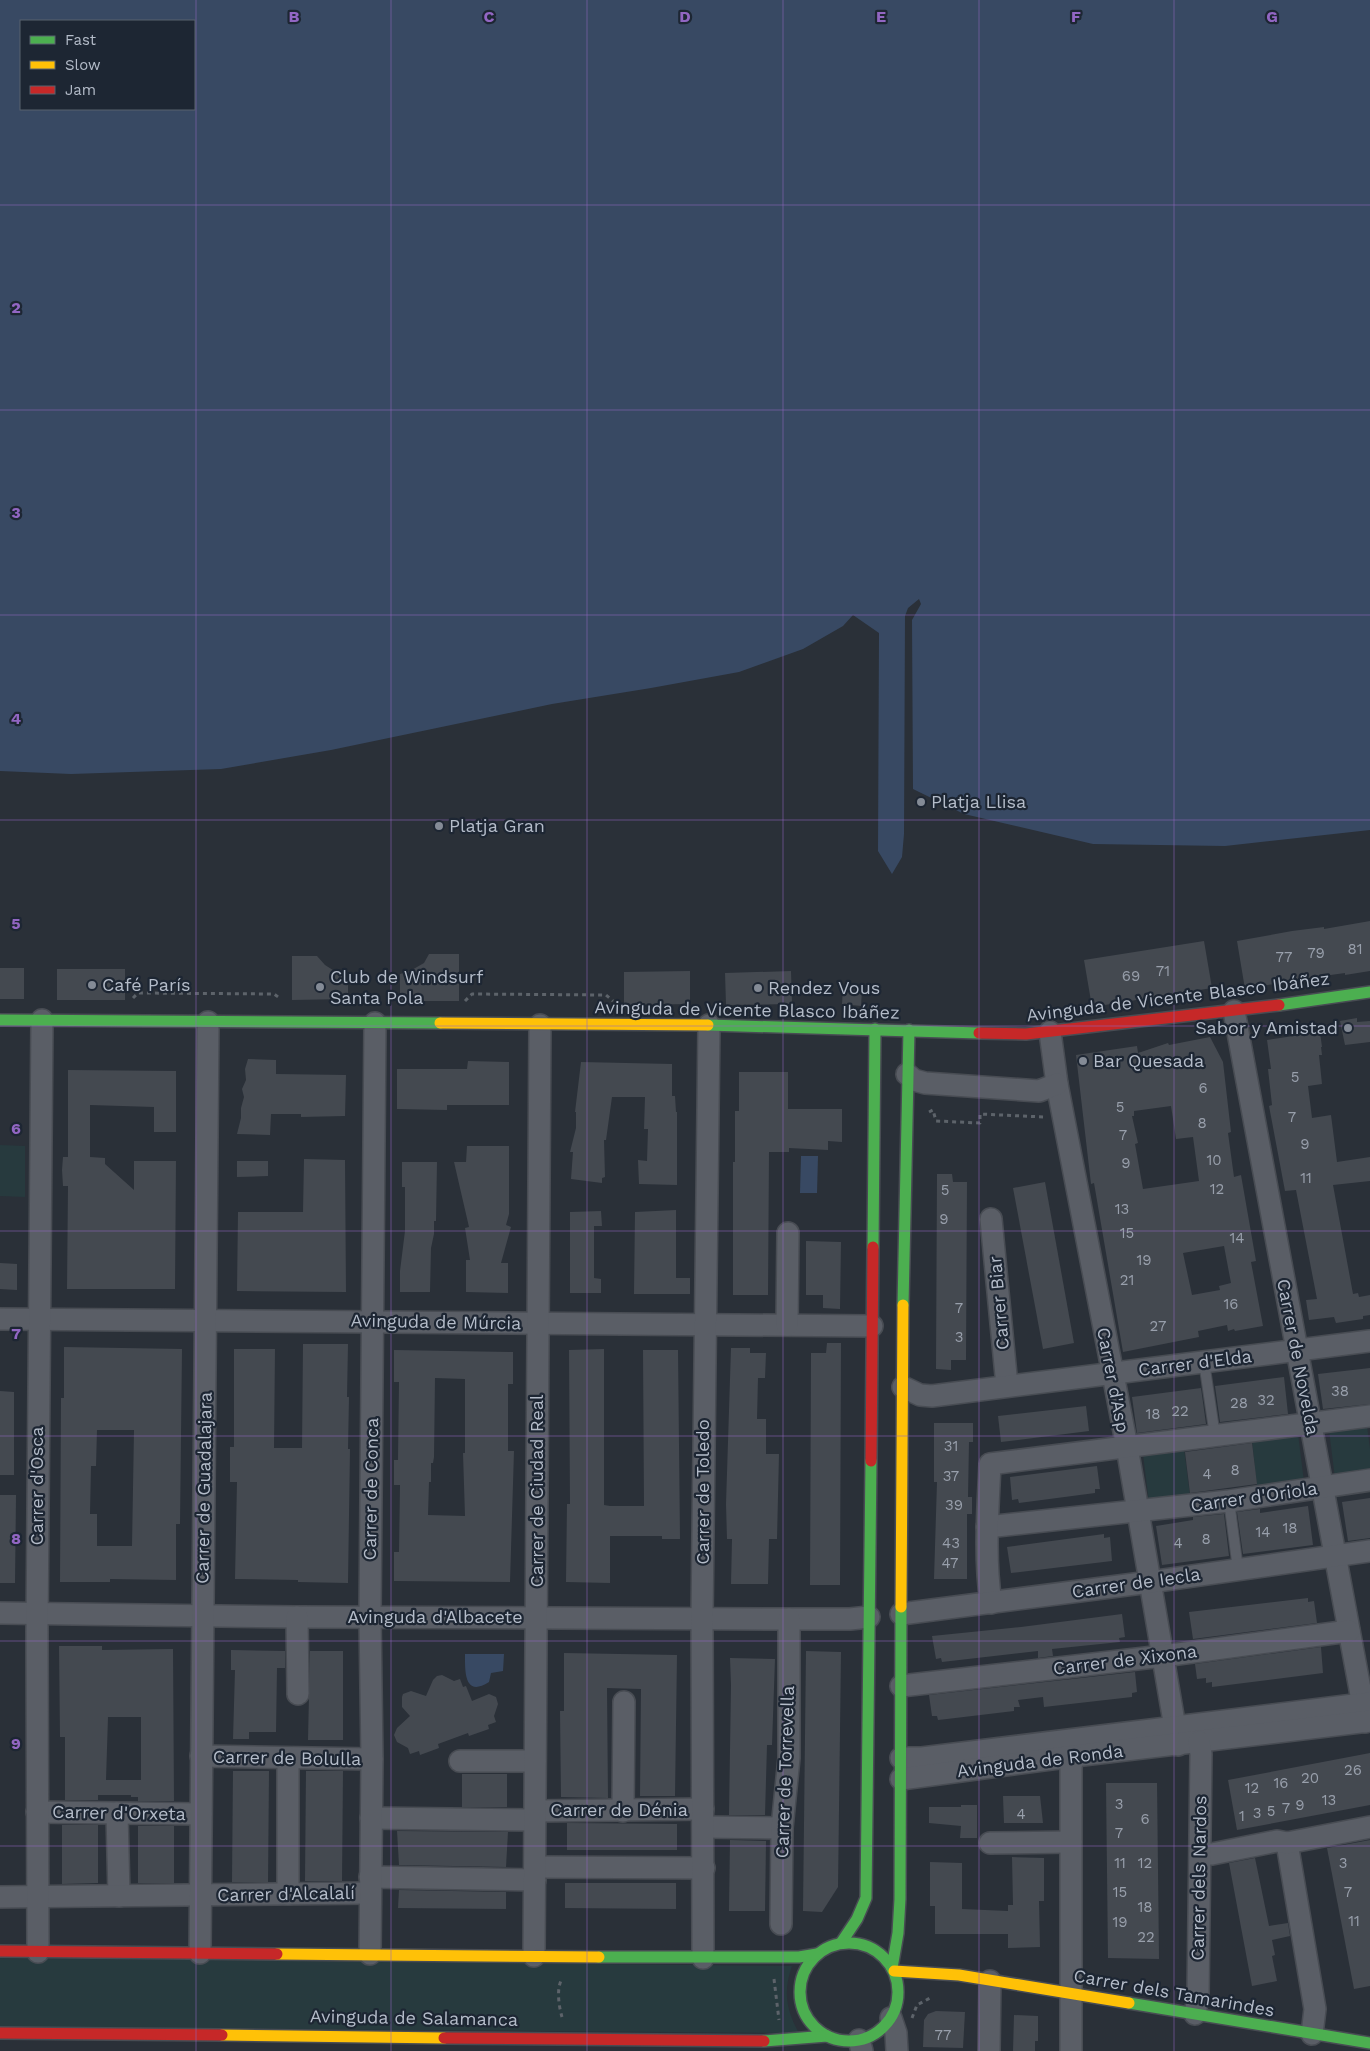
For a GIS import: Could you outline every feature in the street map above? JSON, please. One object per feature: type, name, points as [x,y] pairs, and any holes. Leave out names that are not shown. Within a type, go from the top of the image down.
[{"type":"street","name":"Avinguda de Vicente Blasco Ibáñez","points":[[0,1020],[709,1025],[1026,1034],[1234,1011],[1370,992]]},
{"type":"street","name":"Carrer de Novelda","points":[[1234,1011],[1349,1631],[1367,1712]]},
{"type":"street","name":"Carrer d'Osca","points":[[38,1952],[38,1319],[42,1020]]},
{"type":"street","name":"Carrer de Guadalajara","points":[[200,1953],[208,1022]]},
{"type":"street","name":"Carrer de Conca","points":[[370,1954],[372,1759],[370,1617],[375,1023]]},
{"type":"street","name":"Carrer de Ciudad Real","points":[[534,1956],[540,1025]]},
{"type":"street","name":"Carrer de Toledo","points":[[703,1958],[702,1618],[709,1025]]},
{"type":"street","points":[[875,1029],[882,1328],[873,1616],[898,1933],[893,1969]]},
{"type":"street","points":[[841,1943],[857,1919],[866,1898],[885,1770],[901,1686],[897,1614],[909,1030]]},
{"type":"street","name":"Carrer d'Asp","points":[[1050,1032],[1057,1084],[1111,1373],[1127,1447],[1177,1736]]},
{"type":"street","points":[[907,1074],[914,1080],[925,1083],[1039,1091],[1057,1084]]},
{"type":"street","name":"Carrer Biar","points":[[991,1219],[1007,1386]]},
{"type":"street","points":[[787,1326],[788,1233]]},
{"type":"street","name":"Avinguda de Múrcia","points":[[0,1319],[882,1328]]},
{"type":"street","points":[[882,1328],[894,1332],[903,1342]]},
{"type":"street","name":"Carrer d'Elda","points":[[903,1387],[920,1395],[932,1396],[1370,1341]]},
{"type":"street","points":[[991,1603],[987,1528],[990,1464],[1370,1416]]},
{"type":"street","name":"Carrer d'Oriola","points":[[987,1528],[1229,1501],[1370,1480]]},
{"type":"street","name":"Carrer de Iecla","points":[[897,1614],[1150,1582],[1370,1551]]},
{"type":"street","name":"Avinguda d'Albacete","points":[[0,1613],[297,1617],[789,1619],[850,1619],[873,1616]]},
{"type":"street","points":[[297,1617],[298,1694]]},
{"type":"street","name":"Carrer de Torrevella","points":[[781,1924],[782,1828],[789,1758],[789,1619]]},
{"type":"street","name":"Carrer de Xixona","points":[[901,1686],[1163,1656],[1349,1631]]},
{"type":"street","points":[[623,1811],[624,1702]]},
{"type":"street","name":"Avinguda de Ronda","points":[[885,1770],[922,1758],[1177,1736],[1367,1712]]},
{"type":"street","name":"Avinguda de Ronda","points":[[885,1770],[1074,1756],[1177,1736],[1199,1742],[1367,1712]]},
{"type":"street","name":"Carrer dels Nardos","points":[[1195,2014],[1198,1997],[1201,1754],[1199,1742]]},
{"type":"street","name":"Carrer de Bolulla","points":[[201,1756],[372,1759]]},
{"type":"street","points":[[1071,2051],[1071,1766],[1074,1756]]},
{"type":"street","points":[[288,1758],[288,1894]]},
{"type":"street","points":[[460,1761],[535,1761]]},
{"type":"street","name":"Carrer de Dénia","points":[[371,1818],[535,1815],[623,1811],[703,1818],[782,1828]]},
{"type":"street","name":"Carrer d'Orxeta","points":[[37,1812],[201,1814]]},
{"type":"street","points":[[117,1813],[119,1896]]},
{"type":"street","points":[[1200,1854],[1212,1854],[1277,1841],[1287,1843],[1370,1827]]},
{"type":"street","points":[[990,1843],[1071,1842]]},
{"type":"street","points":[[1287,1843],[1315,2008],[1312,2034]]},
{"type":"street","name":"Carrer d'Alcalalí","points":[[0,1897],[288,1894],[370,1885],[535,1873],[704,1868]]},
{"type":"street","points":[[898,1933],[907,1944]]},
{"type":"street","points":[[897,2051],[896,2033],[899,2005],[898,1986],[893,1969],[886,1958],[875,1950],[858,1943],[841,1943],[828,1946],[816,1954],[801,1978],[799,1992],[803,2010],[812,2025],[827,2036],[860,2046],[878,2032],[899,2005]]},
{"type":"street","points":[[0,1952],[703,1958],[790,1958],[816,1954]]},
{"type":"street","name":"Carrer dels Tamarindes","points":[[924,1960],[959,1976]]},
{"type":"street","name":"Carrer dels Tamarindes","points":[[893,1969],[959,1976],[1072,1993],[1370,2043]]},
{"type":"street","points":[[981,1980],[989,2051]]},
{"type":"street","name":"Carrer dels Tamarindes","points":[[943,1985],[981,1980]]},
{"type":"street","name":"Avinguda de Salamanca","points":[[0,2033],[535,2044],[778,2040],[827,2036]]},
{"type":"lane","points":[[1204,1362],[1215,1436]]},
{"type":"lane","points":[[1229,1501],[1238,1569]]},
{"type":"path","points":[[926,1113],[933,1110],[936,1121],[980,1123],[980,1114],[1049,1118]]},
{"type":"path","points":[[565,2024],[560,2010],[560,1983],[566,1973]]},
{"type":"path","points":[[912,2025],[912,2016],[917,2005],[928,1998],[935,1997]]},
{"type":"green space","points":[[0,1145],[25,1146],[25,1197],[0,1196]]},
{"type":"green space","points":[[1367,1426],[1370,1449],[1370,1473],[1335,1478],[1329,1430]]},
{"type":"green space","points":[[1298,1434],[1304,1482],[1257,1487],[1252,1440]]},
{"type":"green space","points":[[1184,1449],[1190,1496],[1149,1502],[1143,1454]]},
{"type":"green space","points":[[0,1958],[792,1966],[787,1984],[787,2000],[791,2016],[799,2033],[0,2027]]},
{"type":"water","points":[[0,0],[1370,0],[1370,830],[1225,846],[1093,844],[964,814],[913,789],[912,620],[921,604],[919,599],[908,608],[905,616],[904,834],[902,857],[892,874],[878,851],[879,633],[853,615],[843,626],[803,649],[739,672],[552,704],[331,750],[221,769],[71,774],[0,771]]},
{"type":"water","points":[[801,1156],[818,1156],[817,1193],[800,1193]]},
{"type":"water","points":[[465,1654],[504,1654],[503,1671],[491,1673],[489,1682],[481,1686],[475,1687],[470,1685],[466,1675]]},
{"type":"building","points":[[1370,921],[1370,971],[1309,978],[1245,989],[1237,941],[1292,931],[1324,927],[1324,929]]},
{"type":"building","points":[[1204,941],[1212,988],[1092,1007],[1084,960]]},
{"type":"building","points":[[429,954],[459,954],[459,1001],[400,1001],[400,974],[424,963]]},
{"type":"building","name":"Club de Windsurf Santa Pola","points":[[292,956],[317,956],[325,965],[336,972],[348,974],[348,999],[292,1000]]},
{"type":"building","points":[[0,968],[24,968],[24,999],[0,999]]},
{"type":"building","points":[[57,969],[125,969],[125,1000],[57,1000]]},
{"type":"building","points":[[690,971],[690,1004],[624,1005],[624,972]]},
{"type":"building","points":[[791,971],[792,1004],[726,1005],[725,973]]},
{"type":"building","points":[[843,989],[862,990],[861,1006],[842,1004]]},
{"type":"building","points":[[1357,1018],[1357,1022],[1370,1021],[1370,1042],[1345,1045],[1340,1021]]},
{"type":"building","points":[[1320,1032],[1322,1055],[1319,1055],[1322,1084],[1308,1086],[1312,1118],[1331,1115],[1337,1162],[1370,1157],[1370,1181],[1333,1185],[1353,1294],[1358,1293],[1359,1297],[1370,1295],[1370,1315],[1363,1316],[1363,1319],[1336,1323],[1334,1317],[1309,1320],[1306,1300],[1317,1299],[1296,1190],[1285,1191],[1269,1106],[1272,1105],[1268,1069],[1271,1069],[1267,1040]]},
{"type":"building","points":[[1210,1037],[1223,1062],[1231,1132],[1228,1133],[1234,1177],[1241,1175],[1256,1261],[1251,1262],[1263,1326],[1228,1331],[1227,1325],[1198,1331],[1199,1337],[1123,1352],[1094,1183],[1091,1184],[1076,1055],[1137,1046],[1138,1053],[1168,1043],[1169,1045]],"holes":[[[1171,1106],[1176,1139],[1193,1137],[1199,1181],[1143,1189],[1135,1144],[1138,1143],[1132,1116],[1134,1116],[1134,1111]],[[1224,1246],[1231,1283],[1219,1286],[1220,1290],[1192,1295],[1183,1253]]]},
{"type":"building","points":[[248,1059],[276,1060],[276,1074],[346,1075],[345,1116],[301,1117],[301,1114],[271,1114],[270,1135],[237,1134],[241,1118],[244,1097],[242,1089],[246,1080],[245,1069]]},
{"type":"building","points":[[468,1061],[509,1062],[509,1105],[447,1105],[447,1110],[397,1109],[397,1069],[467,1069]]},
{"type":"building","points":[[581,1062],[672,1064],[672,1096],[675,1096],[677,1112],[677,1185],[639,1184],[638,1160],[647,1161],[648,1129],[644,1129],[645,1097],[612,1097],[606,1140],[604,1140],[605,1177],[602,1178],[602,1183],[571,1179],[573,1152],[570,1152],[576,1128],[575,1112]]},
{"type":"building","points":[[68,1070],[176,1071],[176,1132],[154,1132],[154,1107],[90,1105],[90,1157],[105,1158],[105,1164],[134,1190],[134,1161],[176,1161],[175,1289],[67,1289],[68,1186],[63,1186],[62,1170],[63,1157],[68,1157]]},
{"type":"building","points":[[739,1072],[788,1072],[788,1109],[842,1109],[842,1142],[828,1141],[828,1150],[789,1148],[789,1152],[769,1152],[768,1295],[733,1295],[733,1162],[735,1162],[735,1111],[739,1111]]},
{"type":"building","points":[[467,1146],[509,1146],[509,1214],[506,1225],[511,1227],[501,1263],[508,1263],[508,1293],[466,1292],[466,1260],[470,1260],[465,1228],[469,1227],[454,1162],[466,1162]]},
{"type":"building","points":[[304,1159],[345,1160],[346,1292],[237,1291],[238,1212],[303,1212]]},
{"type":"building","points":[[237,1161],[268,1161],[268,1176],[237,1177]]},
{"type":"building","points":[[402,1162],[437,1162],[436,1221],[434,1221],[431,1248],[430,1292],[400,1292],[400,1271],[405,1231],[405,1187],[402,1187]]},
{"type":"building","points":[[937,1174],[952,1174],[953,1182],[967,1182],[966,1360],[951,1360],[951,1370],[936,1369]]},
{"type":"building","points":[[1045,1182],[1074,1343],[1043,1349],[1013,1188]]},
{"type":"building","points":[[676,1210],[676,1278],[690,1278],[690,1294],[634,1294],[635,1212]]},
{"type":"building","points":[[601,1211],[602,1226],[594,1226],[594,1278],[601,1279],[601,1293],[570,1293],[570,1212]]},
{"type":"building","points":[[806,1241],[841,1242],[840,1309],[823,1308],[823,1295],[806,1295]]},
{"type":"building","points":[[0,1263],[17,1264],[17,1290],[0,1289]]},
{"type":"building","points":[[827,1343],[841,1343],[840,1585],[810,1585],[811,1353],[826,1353]]},
{"type":"building","points":[[303,1344],[348,1344],[347,1397],[349,1397],[348,1449],[350,1449],[348,1583],[235,1579],[237,1482],[230,1482],[230,1447],[234,1447],[234,1349],[275,1349],[274,1448],[302,1448]]},
{"type":"building","points":[[64,1347],[182,1349],[180,1524],[176,1524],[176,1580],[110,1579],[110,1582],[60,1582],[61,1398],[64,1398]],"holes":[[[97,1430],[134,1430],[132,1546],[97,1546],[97,1514],[90,1514],[91,1466],[96,1466]]]},
{"type":"building","points":[[731,1348],[750,1348],[750,1353],[766,1353],[765,1378],[758,1378],[757,1419],[766,1419],[766,1454],[779,1454],[777,1539],[769,1539],[768,1584],[731,1584],[732,1539],[727,1539],[726,1504]]},
{"type":"building","points":[[604,1349],[604,1505],[610,1506],[644,1506],[643,1350],[678,1350],[680,1539],[662,1539],[662,1536],[610,1536],[610,1583],[566,1582],[567,1504],[570,1504],[569,1350]]},
{"type":"building","points":[[394,1350],[513,1352],[513,1384],[508,1384],[508,1451],[514,1451],[510,1582],[394,1581],[394,1552],[399,1552],[400,1485],[394,1485],[394,1460],[398,1460],[399,1382],[394,1382]],"holes":[[[435,1378],[465,1379],[465,1453],[463,1453],[465,1516],[428,1515],[429,1482],[431,1482],[431,1463],[433,1463],[434,1457]]]},
{"type":"building","points":[[1370,1368],[1370,1404],[1323,1409],[1318,1374]]},
{"type":"building","points":[[1284,1377],[1288,1414],[1220,1422],[1215,1386]]},
{"type":"building","points":[[1201,1388],[1206,1424],[1137,1433],[1132,1397]]},
{"type":"building","points":[[0,1391],[14,1392],[14,1475],[0,1475]]},
{"type":"building","points":[[1086,1406],[1089,1431],[1001,1442],[998,1416]]},
{"type":"building","points":[[934,1423],[973,1423],[973,1442],[969,1442],[968,1497],[972,1497],[972,1514],[967,1514],[967,1579],[934,1579],[937,1482],[934,1482]]},
{"type":"building","points":[[1252,1443],[1257,1484],[1190,1493],[1185,1452]]},
{"type":"building","points":[[1097,1466],[1100,1489],[1095,1489],[1095,1493],[1019,1503],[1018,1499],[1012,1500],[1010,1477]]},
{"type":"building","points":[[0,1495],[16,1495],[15,1583],[0,1583]]},
{"type":"building","points":[[1370,1498],[1370,1538],[1348,1541],[1342,1502]]},
{"type":"building","points":[[1308,1506],[1313,1545],[1243,1554],[1237,1512],[1260,1509],[1260,1513]]},
{"type":"building","points":[[1224,1514],[1229,1556],[1162,1565],[1156,1526],[1193,1520],[1193,1517]]},
{"type":"building","points":[[1104,1534],[1104,1538],[1110,1537],[1112,1561],[1011,1573],[1007,1547]]},
{"type":"building","points":[[1308,1598],[1308,1602],[1314,1601],[1317,1623],[1193,1639],[1189,1612]]},
{"type":"building","points":[[1122,1614],[1125,1637],[1119,1638],[1120,1642],[1052,1649],[1053,1656],[1038,1658],[1038,1651],[942,1662],[941,1658],[936,1659],[932,1636]]},
{"type":"building","points":[[59,1646],[102,1646],[102,1650],[173,1649],[174,1801],[138,1801],[138,1797],[131,1797],[131,1795],[98,1795],[98,1800],[65,1800],[65,1737],[60,1737]],"holes":[[[108,1717],[141,1717],[141,1780],[106,1780]]]},
{"type":"building","points":[[1321,1647],[1323,1673],[1212,1687],[1212,1682],[1206,1683],[1206,1678],[1197,1679],[1195,1664]]},
{"type":"building","points":[[231,1650],[285,1651],[285,1668],[277,1668],[276,1732],[249,1732],[249,1739],[233,1739],[235,1670],[231,1670]]},
{"type":"building","points":[[310,1651],[343,1651],[343,1740],[308,1740]]},
{"type":"building","points":[[806,1651],[841,1652],[838,1887],[822,1912],[803,1911]]},
{"type":"building","points":[[564,1653],[677,1655],[675,1796],[640,1796],[641,1689],[607,1688],[608,1798],[561,1797],[560,1711],[564,1711]]},
{"type":"building","points":[[730,1658],[775,1659],[772,1745],[767,1745],[765,1815],[729,1815]]},
{"type":"building","points":[[1135,1672],[1137,1692],[1132,1693],[1132,1697],[1044,1707],[1043,1697],[1018,1700],[1020,1707],[1014,1707],[1014,1711],[938,1720],[937,1716],[932,1716],[929,1695]]},
{"type":"building","points":[[442,1675],[454,1681],[460,1679],[463,1687],[466,1686],[472,1701],[489,1694],[496,1697],[498,1704],[494,1716],[496,1722],[488,1725],[489,1729],[469,1736],[468,1733],[438,1744],[439,1748],[420,1755],[419,1751],[410,1754],[408,1748],[397,1742],[394,1735],[397,1728],[410,1716],[402,1707],[403,1694],[411,1691],[426,1696],[433,1680],[437,1676]]},
{"type":"building","points":[[1370,1753],[1370,1805],[1237,1830],[1228,1780]]},
{"type":"building","points":[[233,1771],[269,1771],[268,1882],[232,1882]]},
{"type":"building","points":[[306,1771],[343,1771],[342,1881],[305,1881]]},
{"type":"building","points":[[462,1774],[507,1774],[507,1807],[462,1807]]},
{"type":"building","points":[[1106,1783],[1157,1783],[1159,1959],[1108,1958]]},
{"type":"building","points":[[1003,1796],[1040,1796],[1043,1823],[1004,1823]]},
{"type":"building","points":[[961,1805],[977,1805],[977,1838],[960,1838],[961,1826],[929,1823],[929,1807],[961,1807]]},
{"type":"building","points":[[567,1823],[677,1824],[677,1850],[567,1850]]},
{"type":"building","points":[[62,1825],[98,1825],[98,1883],[62,1884]]},
{"type":"building","points":[[138,1826],[174,1826],[174,1883],[138,1883]]},
{"type":"building","points":[[397,1831],[508,1832],[506,1867],[399,1865]]},
{"type":"building","points":[[730,1840],[766,1841],[765,1911],[729,1911]]},
{"type":"building","points":[[1370,1840],[1370,1986],[1354,1989],[1327,1848]]},
{"type":"building","points":[[1012,1857],[1044,1858],[1044,1901],[1039,1901],[1040,1947],[1008,1948],[1008,1934],[935,1934],[935,1906],[930,1906],[930,1862],[962,1863],[962,1909],[1008,1911],[1008,1905],[1013,1905]]},
{"type":"building","points":[[1255,1858],[1269,1926],[1288,1923],[1290,1936],[1272,1940],[1275,1955],[1272,1956],[1277,1981],[1252,1986],[1229,1863]]},
{"type":"building","points":[[565,1883],[676,1883],[676,1909],[565,1908]]},
{"type":"building","points":[[399,1890],[506,1892],[506,1909],[398,1908]]},
{"type":"building","points":[[936,2011],[965,2012],[963,2048],[923,2047],[924,2020],[928,2014]]},
{"type":"building","points":[[1014,2015],[1038,2016],[1038,2041],[1035,2041],[1035,2051],[1013,2051]]},
{"type":"traffic: fast","points":[[1279,1005],[1370,992]]},
{"type":"traffic: fast","points":[[0,1020],[440,1023]]},
{"type":"traffic: fast","points":[[708,1025],[979,1033]]},
{"type":"traffic: fast","points":[[873,1247],[875,1029]]},
{"type":"traffic: fast","points":[[903,1305],[909,1030]]},
{"type":"traffic: fast","points":[[841,1943],[857,1919],[866,1898],[871,1461]]},
{"type":"traffic: fast","points":[[892,1968],[898,1933],[900,1899],[901,1607]]},
{"type":"traffic: fast","points":[[849,1943],[868,1947],[884,1957],[894,1973],[898,1992],[894,2011],[884,2027],[868,2037],[849,2041],[830,2037],[814,2027],[804,2011],[800,1992],[804,1973],[814,1957],[830,1947],[849,1943]]},
{"type":"traffic: fast","points":[[599,1957],[799,1957],[817,1954]]},
{"type":"traffic: fast","points":[[1129,2003],[1370,2043]]},
{"type":"traffic: fast","points":[[764,2041],[827,2036]]},
{"type":"traffic: slow","points":[[440,1023],[708,1025]]},
{"type":"traffic: slow","points":[[901,1607],[903,1305]]},
{"type":"traffic: slow","points":[[277,1954],[599,1957]]},
{"type":"traffic: slow","points":[[894,1971],[959,1975],[1129,2003]]},
{"type":"traffic: slow","points":[[222,2035],[444,2038]]},
{"type":"traffic: jam","points":[[979,1033],[1026,1034],[1279,1005]]},
{"type":"traffic: jam","points":[[871,1461],[873,1247]]},
{"type":"traffic: jam","points":[[0,1951],[277,1954]]},
{"type":"traffic: jam","points":[[0,2033],[222,2035]]},
{"type":"traffic: jam","points":[[444,2038],[764,2041]]},
{"type":"place","name":"Platja Llisa","points":[[921,802]]},
{"type":"place","name":"Platja Gran","points":[[439,826]]},
{"type":"place","name":"Café París","points":[[92,985]]},
{"type":"place","name":"Club de Windsurf Santa Pola","points":[[320,987]]},
{"type":"place","name":"Rendez Vous","points":[[758,988]]},
{"type":"place","name":"Sabor y Amistad","points":[[1348,1028]]},
{"type":"place","name":"Bar Quesada","points":[[1083,1061]]}]
